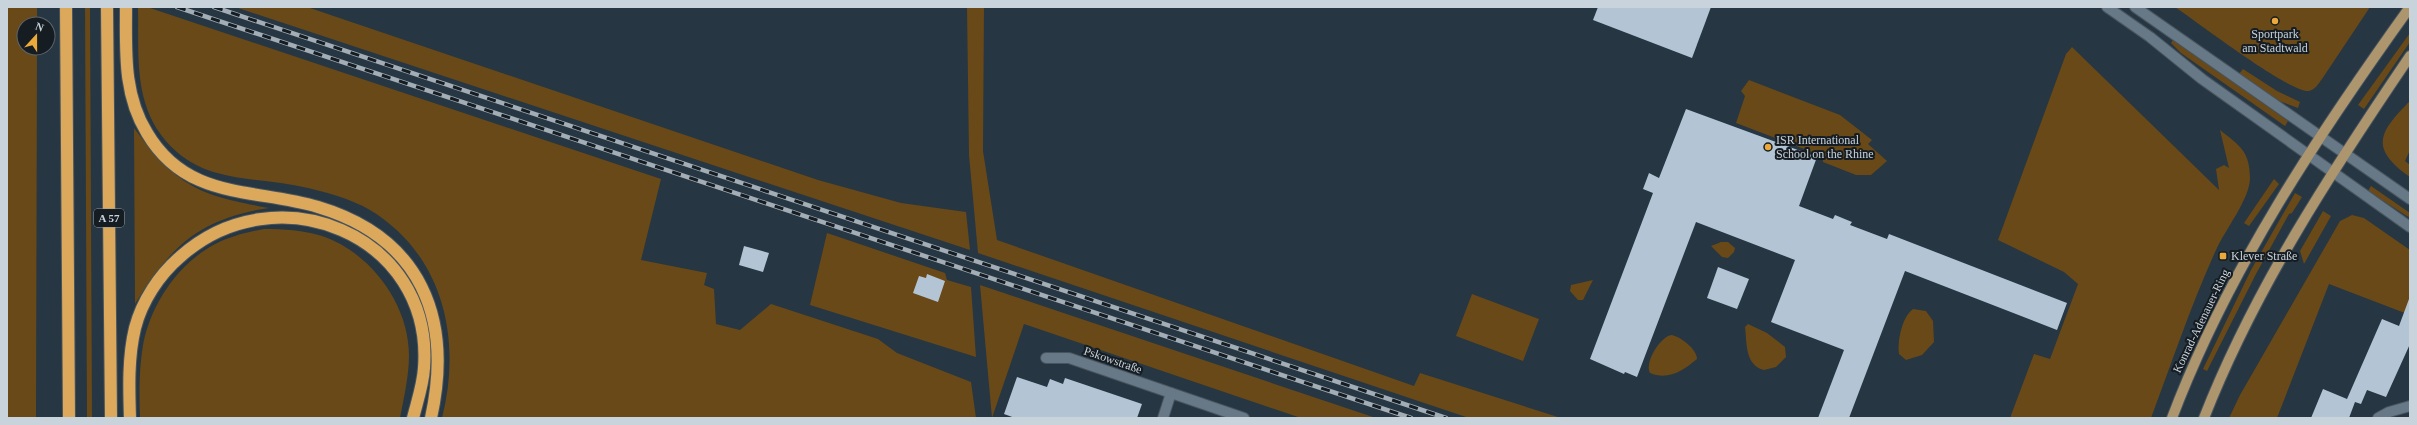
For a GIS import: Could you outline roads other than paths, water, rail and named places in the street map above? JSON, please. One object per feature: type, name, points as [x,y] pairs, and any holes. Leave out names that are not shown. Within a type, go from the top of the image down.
[{"type":"highway","points":[[66,7],[69,418]]},
{"type":"highway","points":[[126,7],[126,63],[131,100],[147,134],[168,159],[192,177],[223,189],[317,206],[346,217],[375,233],[399,254],[418,280],[432,310],[438,339],[437,392],[431,418]]},
{"type":"highway","name":"A 57","points":[[107,13],[111,418]]},
{"type":"highway","points":[[130,418],[129,362],[135,327],[148,295],[166,269],[192,246],[220,230],[251,220],[282,217],[314,220],[343,230],[367,244],[383,258],[405,286],[417,312],[423,339],[424,367],[413,418]]},
{"type":"main road","name":"Konrad-Adenauer-Ring","points":[[2172,418],[2184,386],[2241,267],[2308,156],[2410,7]]},
{"type":"main road","points":[[2204,418],[2270,280],[2344,153],[2410,56]]},
{"type":"street","points":[[2107,7],[2150,37],[2202,79],[2410,228]]},
{"type":"street","points":[[2135,7],[2410,199]]},
{"type":"street","points":[[2150,37],[2160,24]]},
{"type":"street","name":"Pskowstraße","points":[[1046,358],[1069,358],[1244,418]]},
{"type":"street","points":[[1163,418],[1171,393]]},
{"type":"street","points":[[2378,418],[2389,412],[2410,406]]},
{"type":"railway","points":[[177,7],[1411,418]]},
{"type":"railway","points":[[214,7],[1446,418]]},
{"type":"place","name":"Sportpark am Stadtwald","points":[[2275,21]]},
{"type":"place","name":"ISR International School on the Rhine","points":[[1768,147]]},
{"type":"place","name":"Klever Straße","points":[[2223,256]]}]
